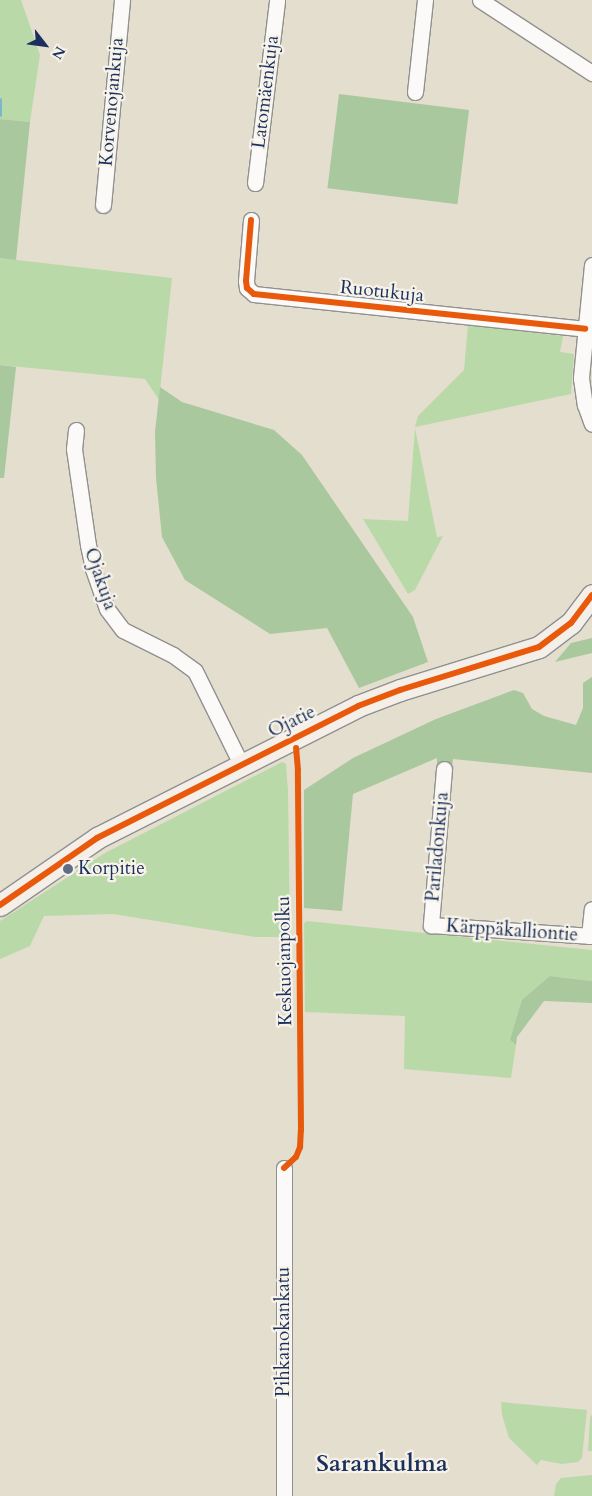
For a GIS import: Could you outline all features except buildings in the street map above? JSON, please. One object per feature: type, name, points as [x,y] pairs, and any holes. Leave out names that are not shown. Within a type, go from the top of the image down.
[{"type":"street","name":"Korvenojankuja","points":[[102,205],[122,0]]},
{"type":"street","name":"Latomäenkuja","points":[[255,183],[277,0]]},
{"type":"street","points":[[415,92],[425,0]]},
{"type":"street","points":[[488,3],[592,73]]},
{"type":"street","name":"Ruotukuja","points":[[252,220],[246,282],[247,288],[254,294],[585,329]]},
{"type":"street","points":[[592,265],[581,378],[585,405],[592,424]]},
{"type":"street","name":"Ojakuja","points":[[76,430],[74,450],[88,546],[93,569],[108,609],[123,630],[173,655],[195,671],[241,764]]},
{"type":"street","name":"Ojatie","points":[[3,896],[97,838],[358,706],[400,690],[539,647],[571,623],[592,595]]},
{"type":"street","name":"Pariladonkuja","points":[[431,925],[444,768]]},
{"type":"street","points":[[590,936],[592,909]]},
{"type":"street","name":"Kärppäkalliontie","points":[[431,925],[590,936]]},
{"type":"street","name":"Pihkanokankatu","points":[[284,1168],[284,1496]]},
{"type":"green space","points":[[0,0],[21,0],[40,55],[30,122],[0,119]]},
{"type":"green space","points":[[339,94],[469,110],[457,204],[327,188]]},
{"type":"green space","points":[[0,119],[30,122],[16,260],[0,258]]},
{"type":"green space","points":[[0,258],[172,278],[159,400],[145,379],[0,365]]},
{"type":"green space","points":[[468,325],[563,336],[560,352],[574,354],[571,394],[415,427],[418,416],[464,370]]},
{"type":"green space","points":[[0,365],[16,367],[4,478],[0,478]]},
{"type":"green space","points":[[160,387],[182,402],[274,430],[302,455],[413,617],[428,662],[359,688],[327,628],[270,634],[185,580],[162,537],[156,478],[155,432]]},
{"type":"green space","points":[[415,428],[437,537],[443,536],[415,590],[408,594],[363,519],[408,521]]},
{"type":"green space","points":[[592,638],[592,653],[555,662],[571,643]]},
{"type":"green space","points":[[592,677],[592,773],[453,759],[452,766],[437,765],[437,758],[353,794],[342,911],[304,908],[304,790],[353,758],[436,719],[514,690],[523,693],[532,709],[544,716],[576,725],[583,708],[583,683]]},
{"type":"green space","points":[[282,762],[286,764],[288,791],[290,937],[255,937],[113,914],[44,916],[30,946],[0,959],[0,921],[105,853]]},
{"type":"green space","points":[[307,921],[592,950],[592,981],[550,976],[510,1040],[516,1045],[511,1078],[404,1069],[405,1016],[305,1012],[304,923]]},
{"type":"green space","points":[[550,976],[592,981],[592,1003],[544,1001],[517,1037],[516,1045],[510,1040],[522,1000]]},
{"type":"green space","points":[[501,1402],[587,1410],[582,1458],[578,1462],[562,1464],[541,1460],[537,1465],[509,1438],[502,1415]]},
{"type":"green space","points":[[592,1414],[592,1451],[588,1451],[590,1418]]},
{"type":"green space","points":[[592,1475],[592,1496],[554,1496],[556,1484],[561,1478]]},
{"type":"waterway","points":[[0,100],[0,115]]},
{"type":"cycle path","points":[[251,220],[246,281],[247,288],[254,294],[585,329]]},
{"type":"cycle path","points":[[0,905],[97,838],[358,706],[400,690],[539,647],[571,623],[592,595]]},
{"type":"cycle path","name":"Keskuojanpolku","points":[[284,1168],[296,1157],[300,1147],[301,1130],[298,770],[296,748]]},
{"type":"place","name":"Korpitie","points":[[68,869]]},
{"type":"district","name":"Sarankulma","points":[[382,1464]]}]
